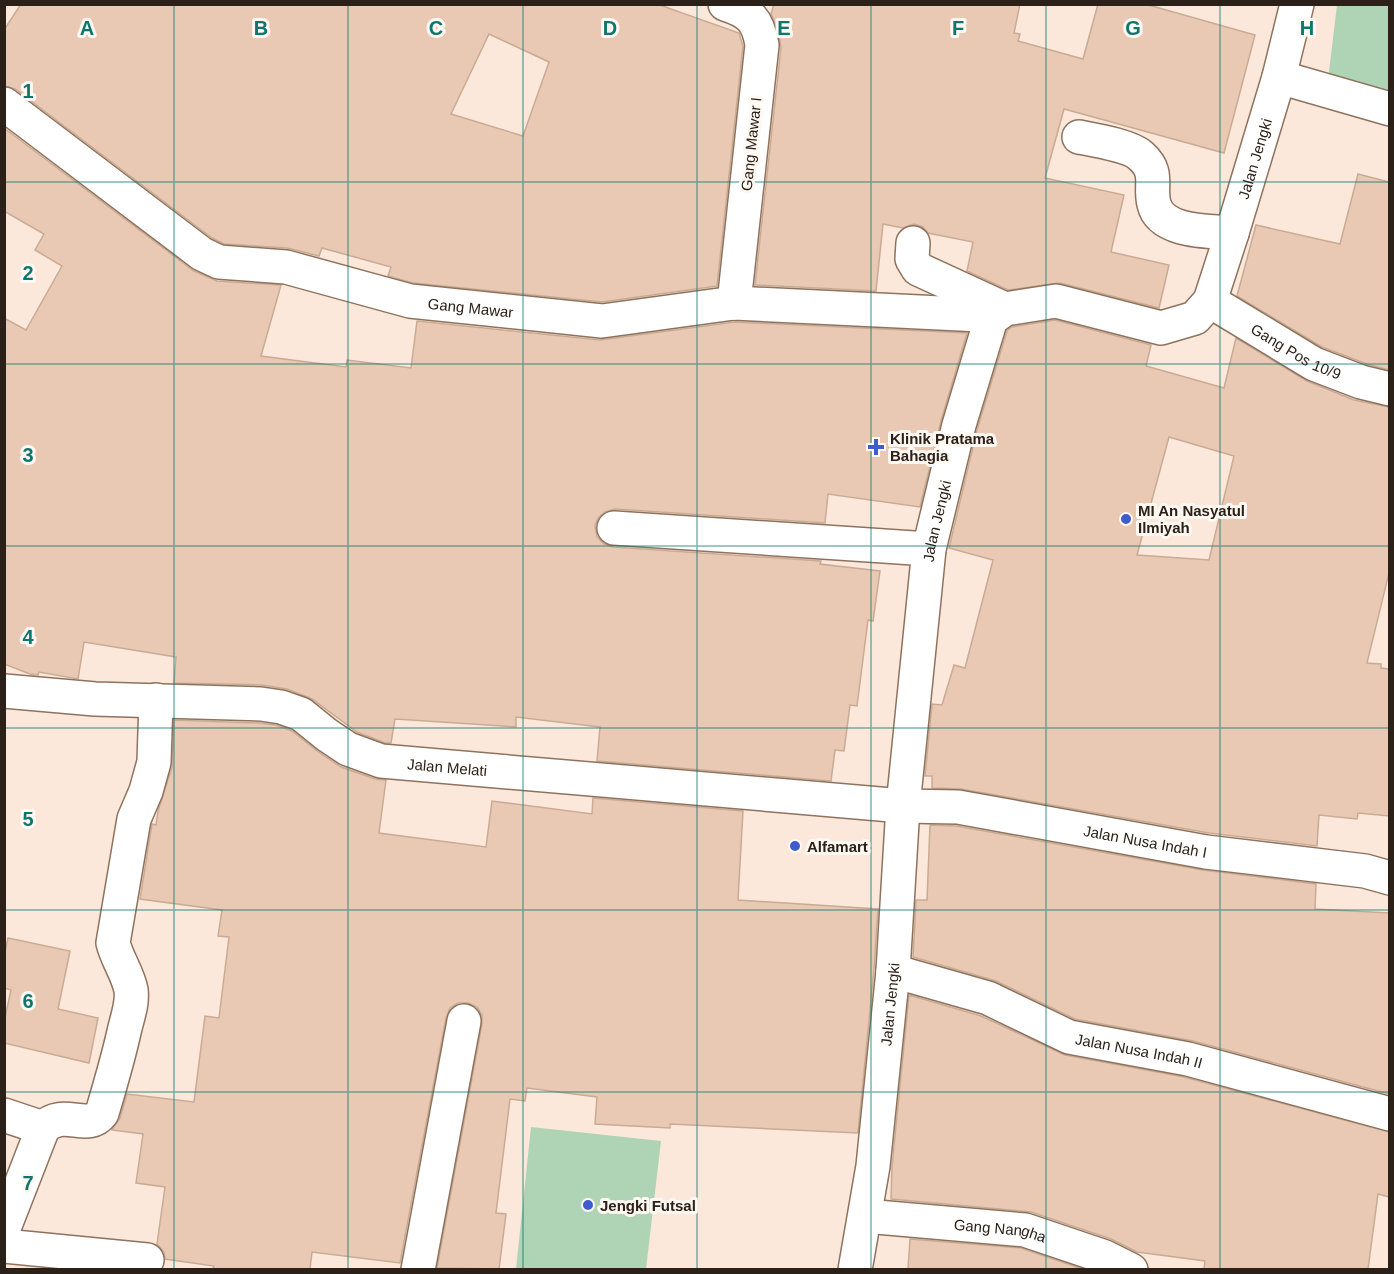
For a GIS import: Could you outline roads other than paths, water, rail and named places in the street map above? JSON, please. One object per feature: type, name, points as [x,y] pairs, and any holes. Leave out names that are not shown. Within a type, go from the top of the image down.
[{"type":"street","name":"Gang Mawar I","points":[[726,4],[752,17],[759,29],[762,45],[734,303]]},
{"type":"street","name":"Jalan Jengki","points":[[1210,301],[1279,77],[1297,4]]},
{"type":"street","points":[[1279,77],[1389,109]]},
{"type":"street","name":"Gang Mawar","points":[[4,105],[202,254],[219,262],[286,267],[410,301],[602,321],[734,303],[998,314]]},
{"type":"street","points":[[1079,137],[1105,142],[1140,154],[1154,177],[1154,204],[1168,222],[1185,229],[1232,233]]},
{"type":"street","points":[[914,243],[912,259],[918,269],[998,314],[1056,301],[1161,328],[1195,318],[1210,301]]},
{"type":"street","name":"Gang Pos 10/9","points":[[1210,301],[1314,364],[1361,382],[1389,389]]},
{"type":"street","name":"Jalan Jengki","points":[[855,1269],[873,1166],[893,971],[903,806],[929,549],[959,425],[998,314]]},
{"type":"street","points":[[614,528],[929,549]]},
{"type":"street","name":"Jalan Melati","points":[[4,691],[95,699],[261,704],[281,707],[301,714],[348,749],[381,761],[903,806]]},
{"type":"street","points":[[4,1228],[43,1128],[49,1122],[59,1118],[86,1121],[99,1118],[119,1054],[131,1005],[131,994],[129,981],[116,955],[113,943],[134,819],[146,791],[154,762],[156,700]]},
{"type":"street","name":"Jalan Nusa Indah I","points":[[903,806],[958,807],[1206,852],[1365,871],[1389,878]]},
{"type":"street","name":"Jalan Nusa Indah II","points":[[893,971],[988,998],[1069,1037],[1188,1059],[1389,1114]]},
{"type":"street","points":[[418,1269],[464,1021]]},
{"type":"street","points":[[4,1115],[43,1128]]},
{"type":"street","name":"Gang Nangha","points":[[865,1216],[1025,1230],[1105,1257],[1131,1269]]},
{"type":"street","points":[[4,1246],[147,1260]]},
{"type":"place","name":"Klinik Pratama Bahagia","points":[[876,447]]},
{"type":"place","name":"MI An Nasyatul Ilmiyah","points":[[1126,519]]},
{"type":"place","name":"Alfamart","points":[[795,846]]},
{"type":"place","name":"Jengki Futsal","points":[[588,1205]]}]
